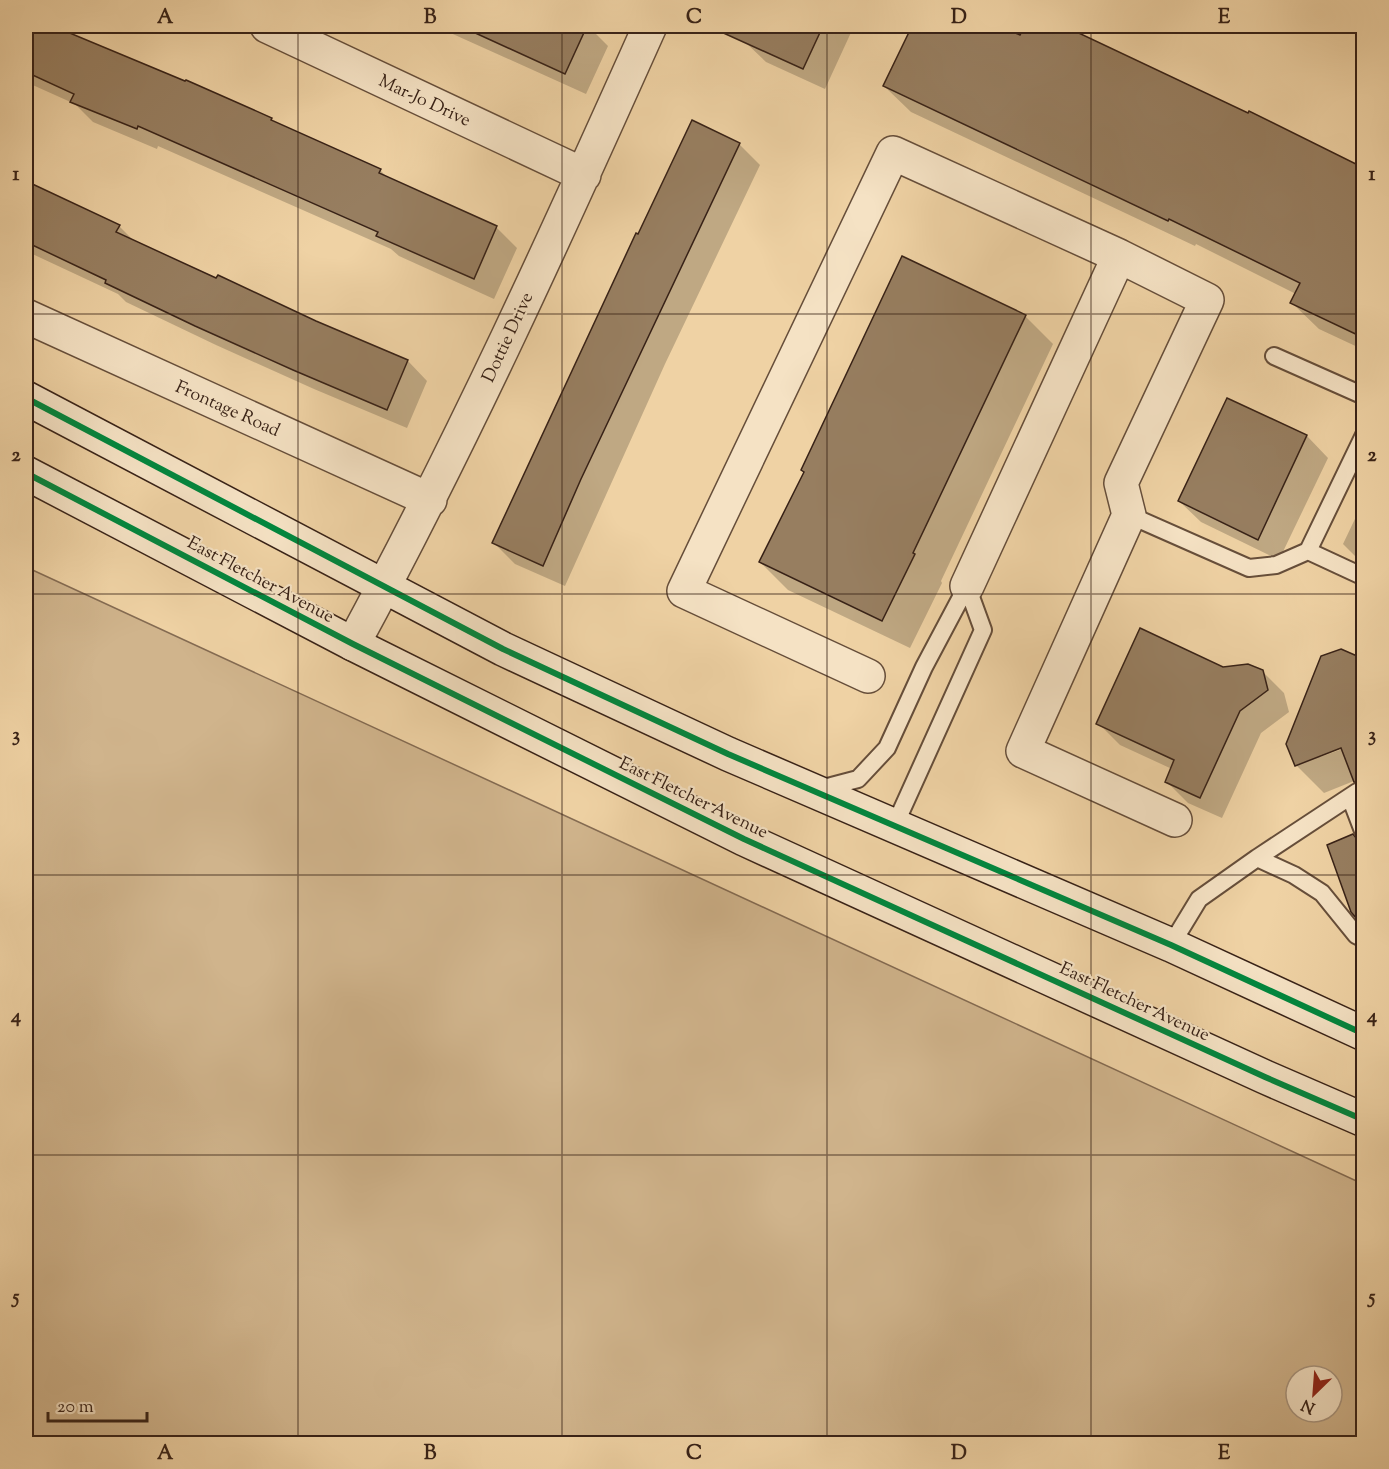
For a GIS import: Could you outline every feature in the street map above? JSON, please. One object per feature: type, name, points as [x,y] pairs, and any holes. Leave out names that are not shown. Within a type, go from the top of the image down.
[{"type":"street","name":"Mar-Jo Drive","points":[[267,26],[584,175]]},
{"type":"street","name":"Dottie Drive","points":[[353,644],[430,500],[584,175],[650,26]]},
{"type":"street","points":[[868,676],[684,591],[893,153],[1119,256],[1207,300],[1121,483],[1129,515],[1023,751],[1175,820]]},
{"type":"street","points":[[967,586],[1119,256]]},
{"type":"street","name":"Frontage Road","points":[[26,316],[430,500]]},
{"type":"street","points":[[26,398],[503,649],[728,754],[1171,945],[1364,1034]]},
{"type":"street","name":"East Fletcher Avenue","points":[[26,473],[353,644],[744,839],[1364,1120]]},
{"type":"lane","points":[[1274,356],[1364,396]]},
{"type":"lane","points":[[1129,515],[1249,568],[1276,565],[1308,551],[1364,435]]},
{"type":"lane","points":[[1308,551],[1364,577]]},
{"type":"lane","points":[[813,791],[858,779],[887,748],[924,668],[967,586]]},
{"type":"lane","points":[[894,827],[983,630],[967,586]]},
{"type":"lane","points":[[1171,945],[1198,899],[1353,794],[1363,831]]},
{"type":"lane","points":[[1257,858],[1293,874],[1322,892],[1356,935],[1364,939]]},
{"type":"shaded area","points":[[26,567],[1363,1184],[1363,1443],[26,1443]]},
{"type":"building","points":[[26,26],[53,26],[186,80],[381,169],[379,173],[497,226],[474,279],[376,236],[378,232],[138,126],[137,129],[70,102],[74,94],[26,72]]},
{"type":"building","points":[[460,26],[587,26],[565,74]]},
{"type":"building","points":[[708,26],[823,26],[803,69]]},
{"type":"building","points":[[912,26],[1000,26],[1020,35],[1025,26],[1064,26],[1248,113],[1249,111],[1364,168],[1364,338],[1290,303],[1300,283],[1169,219],[1168,221],[883,86]]},
{"type":"building","points":[[692,120],[740,143],[581,479],[543,566],[492,543],[636,233],[638,234]]},
{"type":"building","points":[[26,181],[120,225],[116,232],[216,278],[218,275],[316,321],[408,360],[387,410],[195,326],[26,242]]},
{"type":"building","points":[[902,256],[1026,315],[882,621],[759,562],[804,472],[801,470]]},
{"type":"building","points":[[1227,398],[1307,435],[1258,540],[1178,501]]},
{"type":"building","points":[[1140,628],[1223,667],[1248,664],[1263,670],[1268,690],[1240,711],[1200,798],[1165,782],[1174,760],[1096,724]]},
{"type":"building","points":[[1341,649],[1364,659],[1364,784],[1354,782],[1341,748],[1295,766],[1286,744],[1321,656]]},
{"type":"building","points":[[1353,834],[1357,839],[1364,841],[1364,927],[1351,912],[1327,845]]},
{"type":"cycle path","points":[[26,398],[503,649],[728,754],[1171,945],[1364,1034]]},
{"type":"cycle path","points":[[26,473],[353,644],[744,839],[1364,1120]]}]
